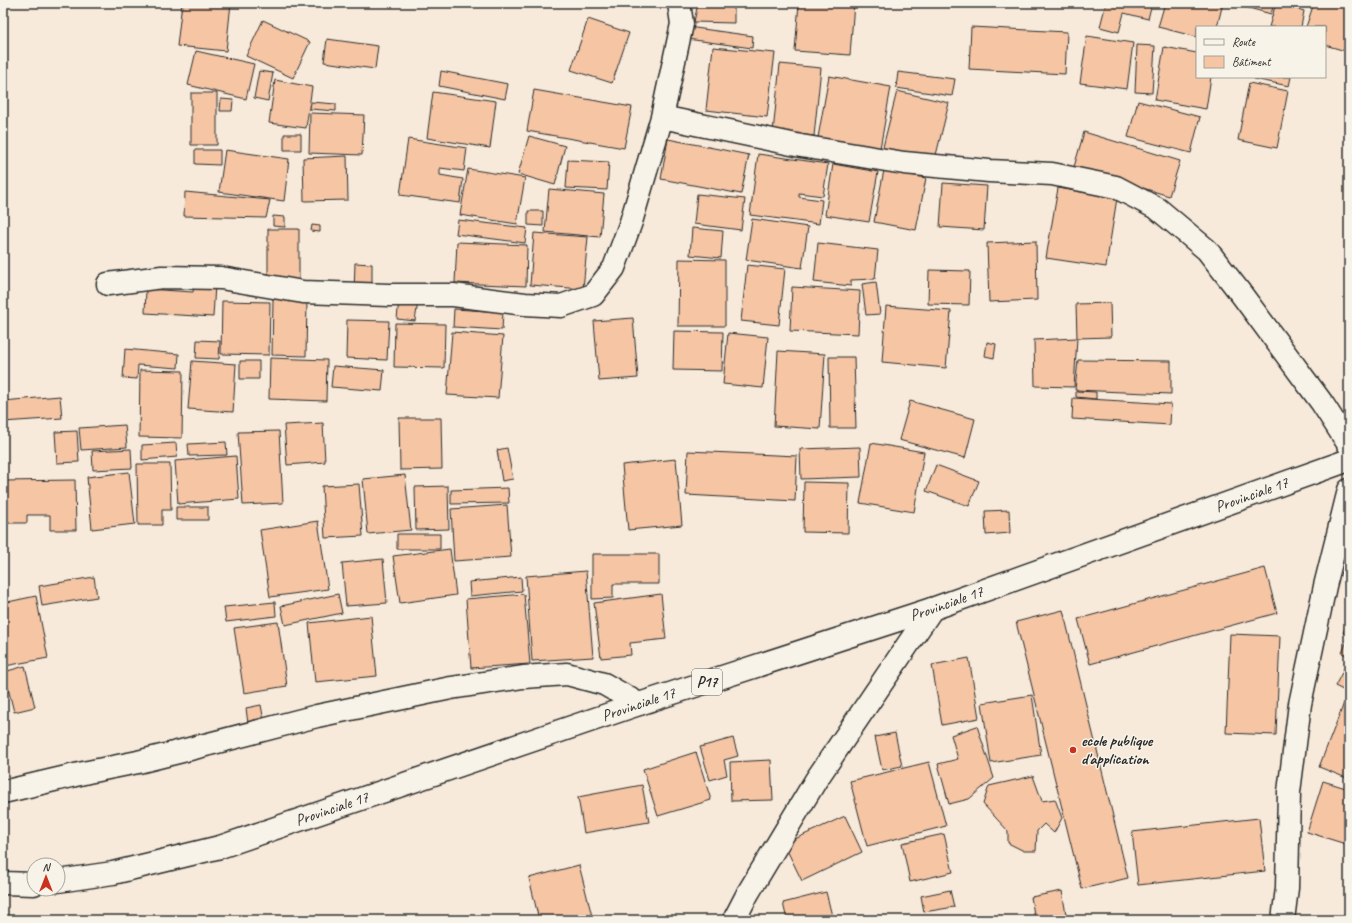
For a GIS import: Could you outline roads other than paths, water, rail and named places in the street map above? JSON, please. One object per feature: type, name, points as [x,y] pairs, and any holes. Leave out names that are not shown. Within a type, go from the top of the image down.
[{"type":"street","points":[[108,284],[162,277],[221,278],[303,292],[390,295],[453,295],[525,304],[561,306],[593,295],[614,268],[631,222],[662,117],[682,24],[679,3]]},
{"type":"street","points":[[662,117],[801,146],[904,163],[989,171],[1052,174],[1116,188],[1158,209],[1207,250],[1317,397],[1349,445]]},
{"type":"street","name":"Provinciale 17","points":[[66,880],[113,874],[220,847],[639,704],[932,609],[1349,460]]},
{"type":"street","points":[[1283,920],[1287,888],[1289,792],[1300,704],[1325,586],[1349,490]]},
{"type":"street","points":[[734,920],[748,893],[816,780],[932,609]]},
{"type":"street","points":[[3,792],[182,752],[317,716],[451,688],[523,676],[567,674],[604,684],[639,704]]},
{"type":"street","points":[[3,882],[26,883]]},
{"type":"place","name":"ecole publique d'application","points":[[1073,750]]}]
